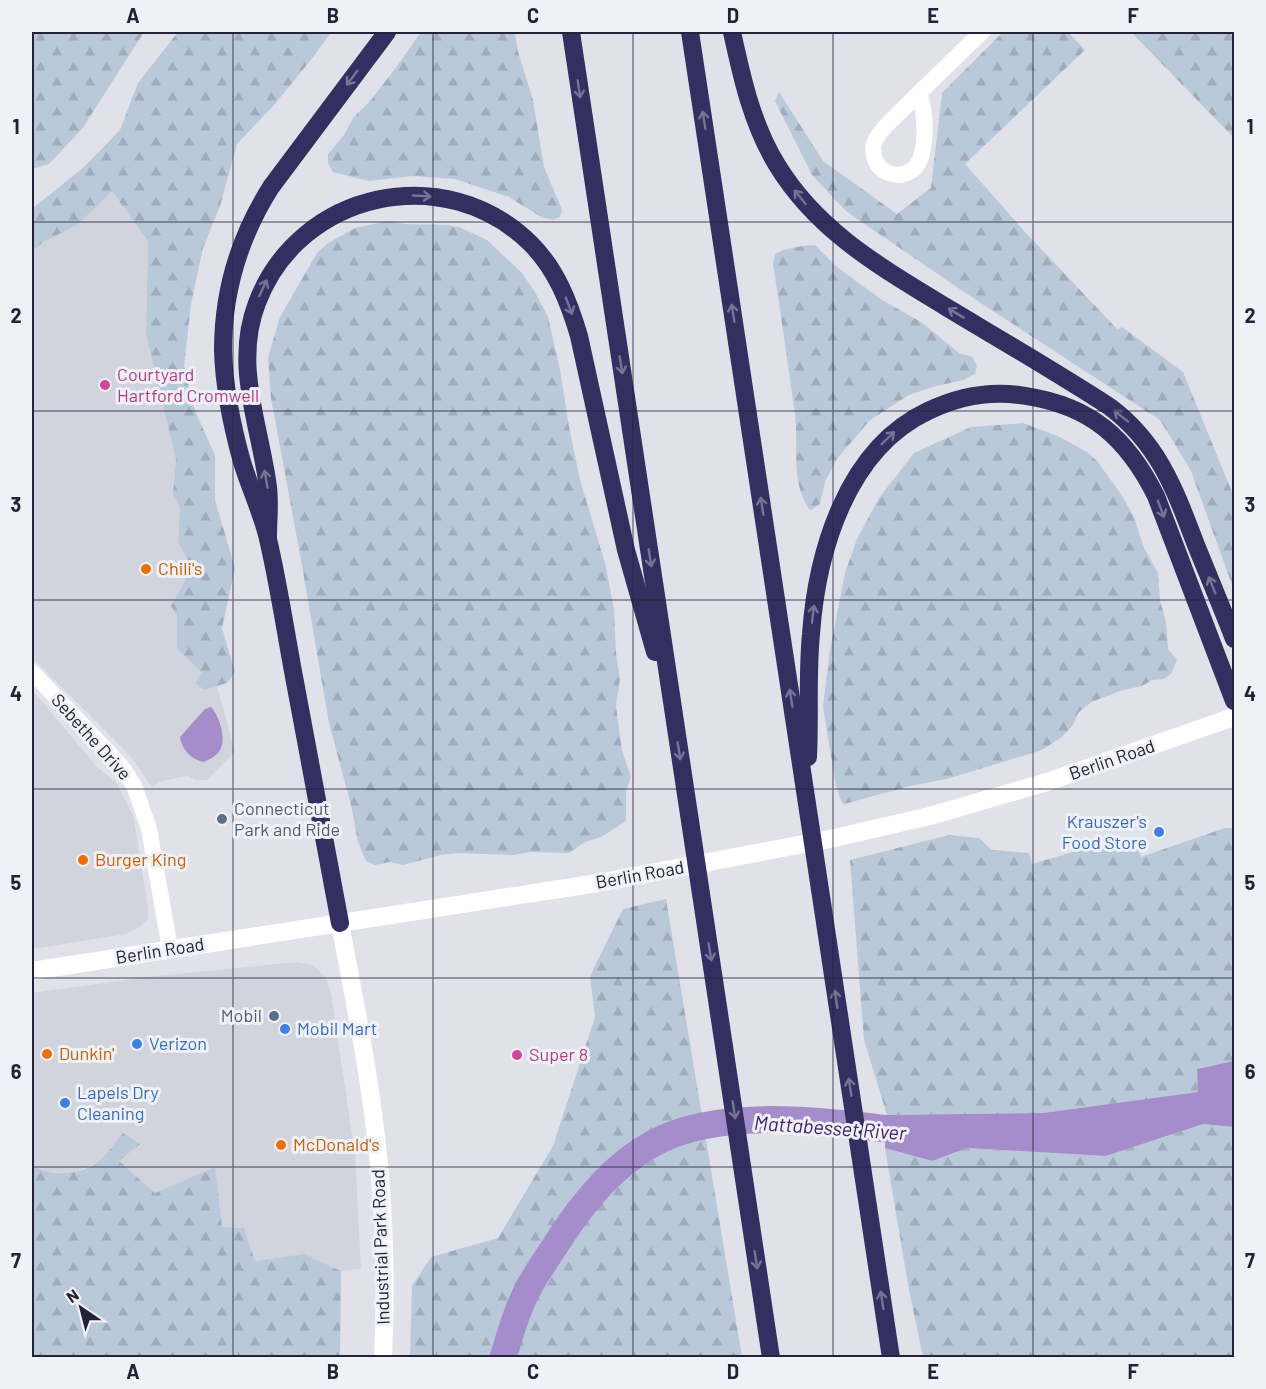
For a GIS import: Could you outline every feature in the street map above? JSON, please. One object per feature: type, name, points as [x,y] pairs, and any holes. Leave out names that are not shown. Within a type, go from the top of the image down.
[{"type":"highway","points":[[340,923],[268,537],[242,462],[227,390],[224,337],[232,274],[246,233],[271,187],[387,32]]},
{"type":"highway","points":[[571,32],[771,1358]]},
{"type":"highway","points":[[690,32],[891,1358]]},
{"type":"highway","points":[[732,32],[747,96],[763,139],[790,185],[822,222],[848,244],[882,267],[1110,407],[1146,440],[1173,486],[1234,639]]},
{"type":"highway","points":[[268,537],[268,488],[249,388],[246,358],[247,341],[254,312],[270,275],[286,254],[316,227],[344,211],[369,201],[401,196],[432,196],[463,203],[484,211],[507,224],[531,244],[553,272],[568,302],[581,345],[626,550],[674,715]]},
{"type":"highway","points":[[807,806],[811,627],[820,571],[836,521],[859,474],[878,447],[894,432],[924,413],[968,396],[1014,394],[1062,405],[1098,422],[1123,443],[1140,466],[1156,496],[1234,701]]},
{"type":"main road","name":"Berlin Road","points":[[32,971],[652,874],[878,829],[1047,782],[1234,717]]},
{"type":"main road","name":"Industrial Park Road","points":[[340,923],[366,1068],[379,1167],[385,1270],[383,1358]]},
{"type":"street","points":[[919,93],[924,110],[922,155],[910,172],[889,174],[878,165],[875,159],[873,145],[880,133],[919,93],[982,32]]},
{"type":"street","name":"Sebethe Drive","points":[[32,672],[112,756],[125,771],[135,788],[149,830],[170,950]]},
{"type":"shaded area","points":[[112,190],[148,241],[146,331],[176,459],[173,494],[180,508],[178,542],[192,568],[171,606],[177,616],[177,649],[203,672],[195,681],[204,690],[217,686],[235,752],[207,780],[196,780],[187,776],[162,781],[152,787],[133,759],[32,657],[32,251],[43,242],[77,225]]},
{"type":"shaded area","points":[[32,690],[97,767],[116,782],[133,815],[148,918],[140,927],[126,934],[32,949]]},
{"type":"shaded area","points":[[211,707],[217,716],[223,740],[217,754],[203,762],[188,753],[180,737],[205,709]]},
{"type":"shaded area","points":[[297,962],[312,965],[325,976],[331,993],[355,1155],[361,1269],[341,1271],[304,1254],[255,1261],[244,1228],[222,1227],[155,1193],[119,1161],[97,1163],[73,1173],[40,1171],[32,1165],[32,993],[148,977]]},
{"type":"shaded area","points":[[1234,1061],[1234,1127],[1203,1124],[1106,1156],[967,1148],[932,1161],[885,1148],[887,1115],[1043,1113],[1198,1092],[1197,1069]]},
{"type":"green space","points":[[32,32],[144,32],[82,129],[49,164],[32,169]]},
{"type":"green space","points":[[178,32],[331,32],[274,105],[237,144],[220,206],[203,248],[191,304],[184,366],[195,411],[215,455],[215,500],[235,568],[222,628],[235,672],[227,683],[204,690],[195,682],[202,672],[177,649],[177,616],[171,606],[192,568],[178,542],[180,508],[173,494],[176,459],[146,334],[148,241],[112,191],[77,225],[43,242],[32,251],[32,209],[85,166],[120,130],[138,83]]},
{"type":"green space","points":[[421,32],[515,32],[518,52],[533,100],[544,167],[562,210],[560,217],[553,220],[541,217],[509,197],[455,179],[412,176],[369,181],[333,172],[328,163],[328,154],[344,135],[353,118],[370,101]]},
{"type":"green space","points":[[1003,32],[1068,32],[1085,50],[965,164],[1025,232],[1118,330],[1122,327],[1183,372],[1234,497],[1234,590],[1191,471],[1160,420],[970,296],[847,212],[812,175],[775,101],[779,92],[823,161],[897,214],[931,188],[942,93]]},
{"type":"green space","points":[[1131,32],[1234,32],[1234,138]]},
{"type":"green space","points":[[387,221],[459,227],[487,240],[522,273],[548,317],[580,480],[605,563],[614,609],[620,679],[616,706],[622,751],[631,777],[626,791],[626,821],[569,853],[531,852],[513,855],[459,853],[441,855],[403,865],[390,862],[375,865],[366,861],[358,842],[351,805],[329,723],[271,398],[268,357],[280,317],[317,253],[328,243],[355,228]]},
{"type":"green space","points":[[815,245],[837,267],[882,300],[921,322],[959,353],[972,357],[977,366],[975,374],[963,380],[909,395],[870,420],[837,459],[825,482],[820,504],[811,510],[803,498],[797,475],[795,415],[773,264],[775,254]]},
{"type":"green space","points":[[1023,423],[1060,437],[1087,452],[1097,461],[1121,494],[1134,517],[1144,548],[1158,573],[1168,649],[1177,660],[1171,674],[1164,679],[1152,680],[1142,686],[1123,690],[1091,702],[1078,713],[1073,725],[1062,737],[1042,750],[947,779],[910,786],[844,804],[836,786],[823,707],[830,650],[845,573],[857,539],[879,498],[914,453],[971,427]]},
{"type":"green space","points":[[1225,828],[1234,828],[1234,1061],[1197,1069],[1199,1092],[1043,1113],[887,1115],[864,1040],[850,860],[949,835],[979,838],[992,850],[1029,853],[1032,864],[1107,842],[1136,842],[1141,857]]},
{"type":"green space","points":[[666,899],[742,1357],[410,1357],[412,1286],[431,1257],[498,1238],[553,1146],[595,1017],[590,976],[623,909]]},
{"type":"green space","points":[[1203,1124],[1234,1127],[1234,1357],[923,1357],[885,1148],[932,1161],[967,1148],[1106,1156]]},
{"type":"green space","points":[[123,1133],[140,1144],[119,1161],[155,1193],[215,1167],[222,1227],[244,1228],[255,1261],[304,1254],[341,1271],[340,1357],[32,1357],[32,1165],[56,1173],[83,1170],[102,1159]]},
{"type":"waterway","name":"Mattabesset River","points":[[503,1358],[517,1314],[528,1289],[572,1221],[614,1172],[654,1143],[683,1131],[750,1120],[823,1122],[923,1134]]},
{"type":"place","name":"Courtyard Hartford Cromwell","points":[[105,385]]},
{"type":"place","name":"Chili's","points":[[146,569]]},
{"type":"place","name":"Connecticut Park and Ride","points":[[222,819]]},
{"type":"place","name":"Krauszer's Food Store","points":[[1159,832]]},
{"type":"place","name":"Burger King","points":[[83,860]]},
{"type":"place","name":"Mobil","points":[[274,1016]]},
{"type":"place","name":"Mobil Mart","points":[[285,1029]]},
{"type":"place","name":"Verizon","points":[[137,1044]]},
{"type":"place","name":"Dunkin'","points":[[47,1054]]},
{"type":"place","name":"Super 8","points":[[517,1055]]},
{"type":"place","name":"Lapels Dry Cleaning","points":[[65,1103]]},
{"type":"place","name":"McDonald's","points":[[281,1145]]}]
